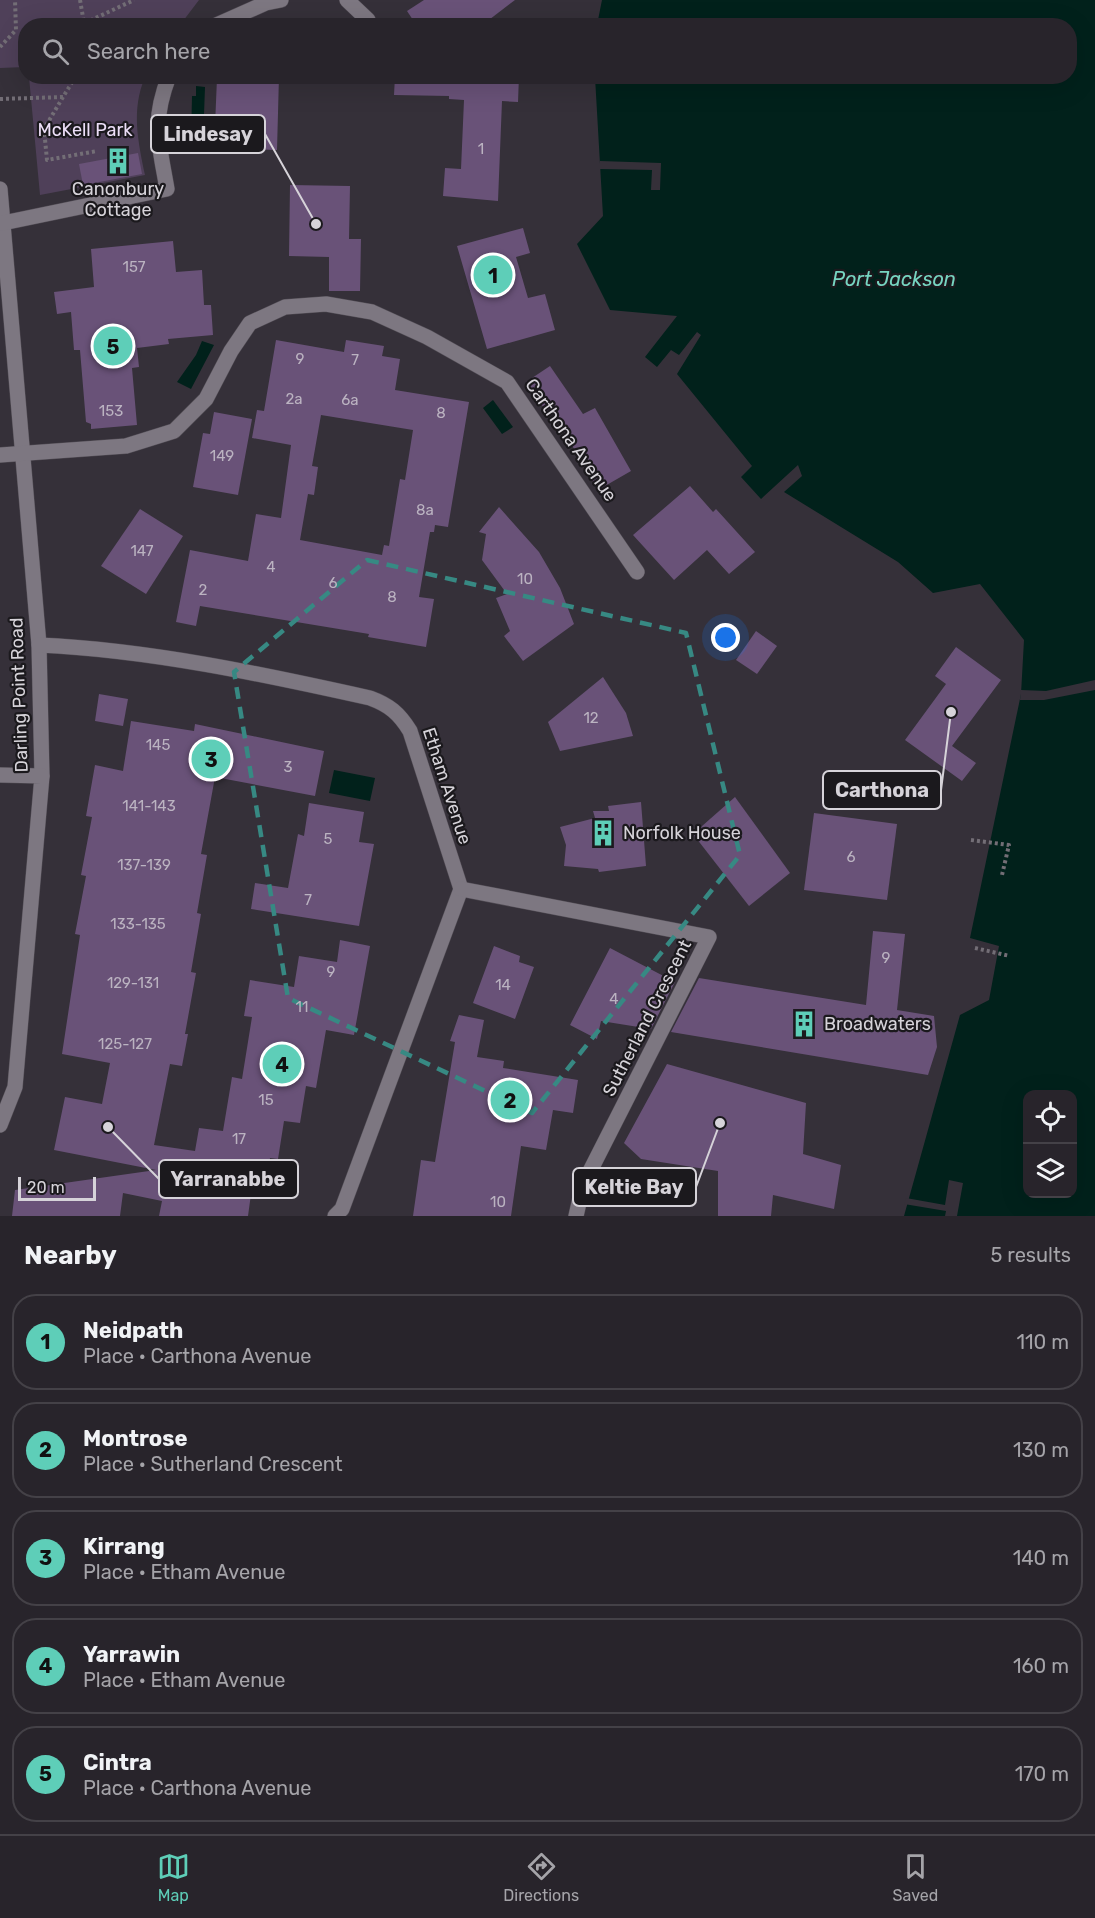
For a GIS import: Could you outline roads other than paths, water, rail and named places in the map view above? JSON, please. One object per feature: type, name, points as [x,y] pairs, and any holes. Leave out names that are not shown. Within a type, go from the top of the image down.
[{"type":"street","points":[[232,18],[266,3],[281,0]]},
{"type":"street","points":[[347,0],[366,18]]},
{"type":"street","points":[[3,223],[166,189],[156,124],[160,100],[166,84]]},
{"type":"street","name":"Darling Point Road","points":[[0,189],[39,645],[42,776],[15,1087],[0,1125]]},
{"type":"street","name":"Carthona Avenue","points":[[0,455],[126,446],[174,431],[206,399],[231,351],[250,323],[285,307],[326,304],[372,312],[427,337],[507,382],[637,572]]},
{"type":"street","name":"Etham Avenue","points":[[39,645],[81,647],[221,668],[348,693],[389,705],[402,717],[410,730],[461,889]]},
{"type":"street","points":[[0,775],[42,776]]},
{"type":"street","points":[[335,1216],[342,1209],[461,889]]},
{"type":"street","name":"Sutherland Crescent","points":[[461,889],[709,938],[583,1185],[576,1216]]},
{"type":"water","name":"Port Jackson","points":[[602,0],[1095,0],[1095,1216],[904,1216],[960,1015],[989,1000],[999,946],[970,938],[1021,694],[1024,640],[980,584],[933,593],[898,562],[784,492],[802,476],[798,465],[761,499],[741,477],[752,466],[677,374],[701,335],[697,332],[679,355],[671,350],[657,367],[645,357],[677,316],[610,310],[577,244],[603,216],[595,84],[1077,84],[1077,18],[598,18]]},
{"type":"water","points":[[196,86],[205,87],[203,142],[191,141],[192,96],[196,96]]},
{"type":"water","points":[[202,341],[214,345],[191,389],[177,382],[196,355]]},
{"type":"water","points":[[493,400],[513,427],[502,434],[483,408]]},
{"type":"water","points":[[334,770],[375,778],[370,801],[329,793]]},
{"type":"place","name":"Canonbury Cottage","points":[[118,161]]},
{"type":"place","name":"Lindesay","points":[[316,224]]},
{"type":"place","name":"Neidpath","points":[[493,275]]},
{"type":"place","name":"Cintra","points":[[113,346]]},
{"type":"place","name":"Carthona","points":[[951,712]]},
{"type":"place","name":"Kirrang","points":[[211,759]]},
{"type":"place","name":"Norfolk House","points":[[603,833]]},
{"type":"place","name":"Broadwaters","points":[[804,1024]]},
{"type":"place","name":"Yarrawin","points":[[282,1064]]},
{"type":"place","name":"Montrose","points":[[510,1100]]},
{"type":"place","name":"Keltie Bay","points":[[720,1123]]},
{"type":"place","name":"Yarranabbe","points":[[108,1127]]},
{"type":"park label","name":"McKell Park","points":[[85,130]]}]
